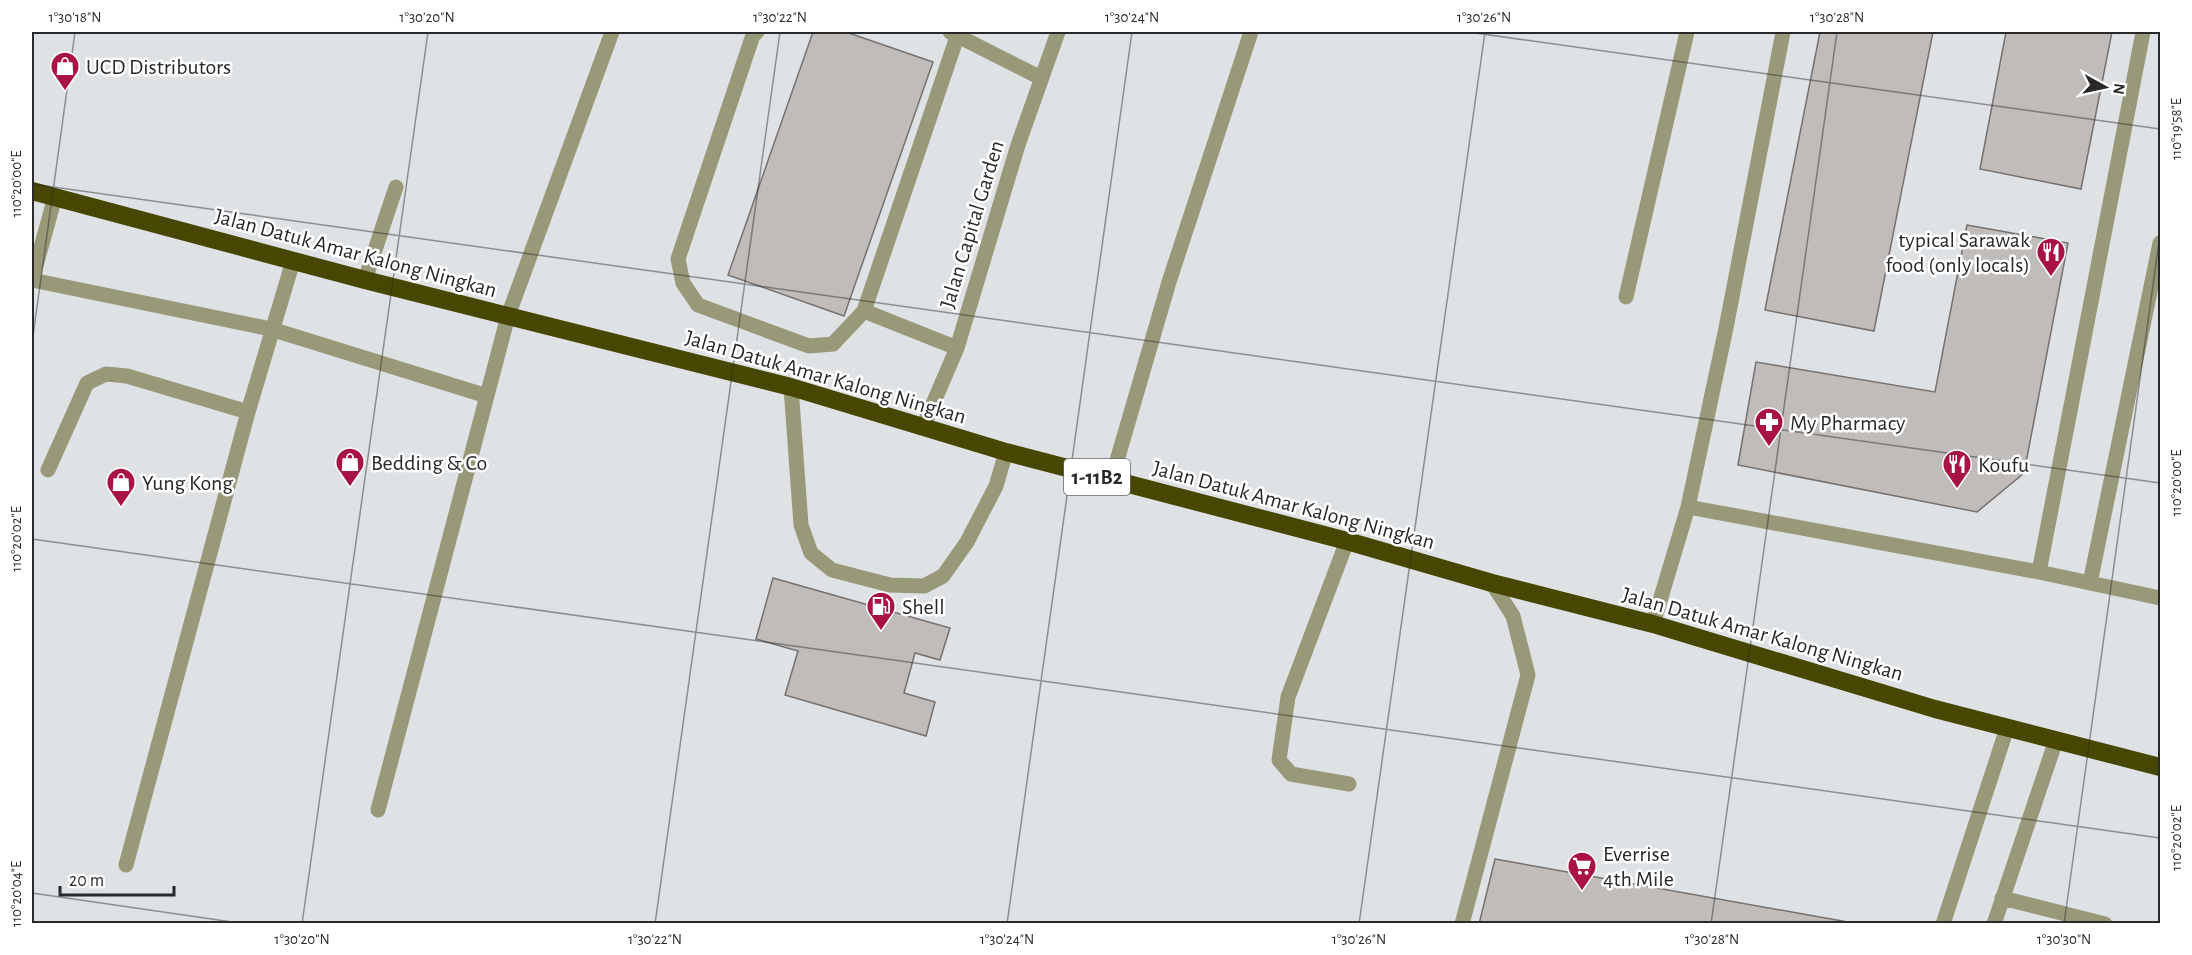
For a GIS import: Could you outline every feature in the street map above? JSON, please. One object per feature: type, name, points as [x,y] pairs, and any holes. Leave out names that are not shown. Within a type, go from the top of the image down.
[{"type":"highway","name":"Jalan Datuk Amar Kalong Ningkan","points":[[32,191],[365,280],[791,387],[1006,452],[1653,624],[1935,709],[2160,767]]},
{"type":"street","points":[[378,810],[508,316],[612,32]]},
{"type":"street","points":[[757,32],[753,35],[678,259],[683,283],[698,305],[809,346],[833,344],[864,311],[954,33],[1041,78]]},
{"type":"street","name":"Jalan Capital Garden","points":[[923,427],[957,348],[1018,145],[1058,32]]},
{"type":"street","points":[[1111,481],[1169,282],[1251,32]]},
{"type":"street","points":[[1626,297],[1687,32]]},
{"type":"street","points":[[1653,624],[1688,507],[1726,328],[1783,32]]},
{"type":"street","points":[[2039,572],[2143,32]]},
{"type":"street","points":[[365,280],[396,187]]},
{"type":"street","points":[[55,197],[32,280],[271,329],[487,396]]},
{"type":"street","points":[[2090,583],[2160,243]]},
{"type":"street","points":[[126,865],[248,412],[293,261]]},
{"type":"street","points":[[864,311],[957,348]]},
{"type":"street","points":[[48,470],[87,383],[106,374],[127,376],[248,412]]},
{"type":"street","points":[[791,387],[798,458],[801,525],[811,553],[832,570],[890,585],[924,586],[943,576],[967,542],[996,486],[1006,452]]},
{"type":"street","points":[[1688,507],[2039,572],[2160,598]]},
{"type":"street","points":[[1347,541],[1287,697],[1279,760],[1291,774],[1349,784]]},
{"type":"street","points":[[1462,924],[1528,675],[1513,616],[1492,583]]},
{"type":"street","points":[[1943,924],[2007,728]]},
{"type":"street","points":[[1994,924],[2056,740]]},
{"type":"street","points":[[2002,898],[2105,924]]},
{"type":"building","points":[[813,32],[846,32],[933,62],[844,316],[728,275]]},
{"type":"building","points":[[1820,32],[1933,32],[1874,331],[1765,310]]},
{"type":"building","points":[[2006,32],[2112,32],[2081,189],[1980,169]]},
{"type":"building","points":[[1967,225],[2068,243],[2024,473],[1977,512],[1738,465],[1756,362],[1935,392]]},
{"type":"building","points":[[773,578],[950,628],[940,660],[915,653],[904,693],[935,702],[926,736],[785,695],[798,651],[756,639]]},
{"type":"building","name":"Everrise 4th Mile","points":[[1495,859],[1859,924],[1479,924]]},
{"type":"place","name":"UCD Distributors","points":[[65,92]]},
{"type":"place","name":"typical Sarawak food (only locals)","points":[[2051,278]]},
{"type":"place","name":"My Pharmacy","points":[[1769,448]]},
{"type":"place","name":"Bedding & Co","points":[[350,488]]},
{"type":"place","name":"Koufu","points":[[1957,490]]},
{"type":"place","name":"Yung Kong","points":[[121,508]]},
{"type":"place","name":"Shell","points":[[881,632]]},
{"type":"place","name":"Everrise 4th Mile","points":[[1582,892]]}]
